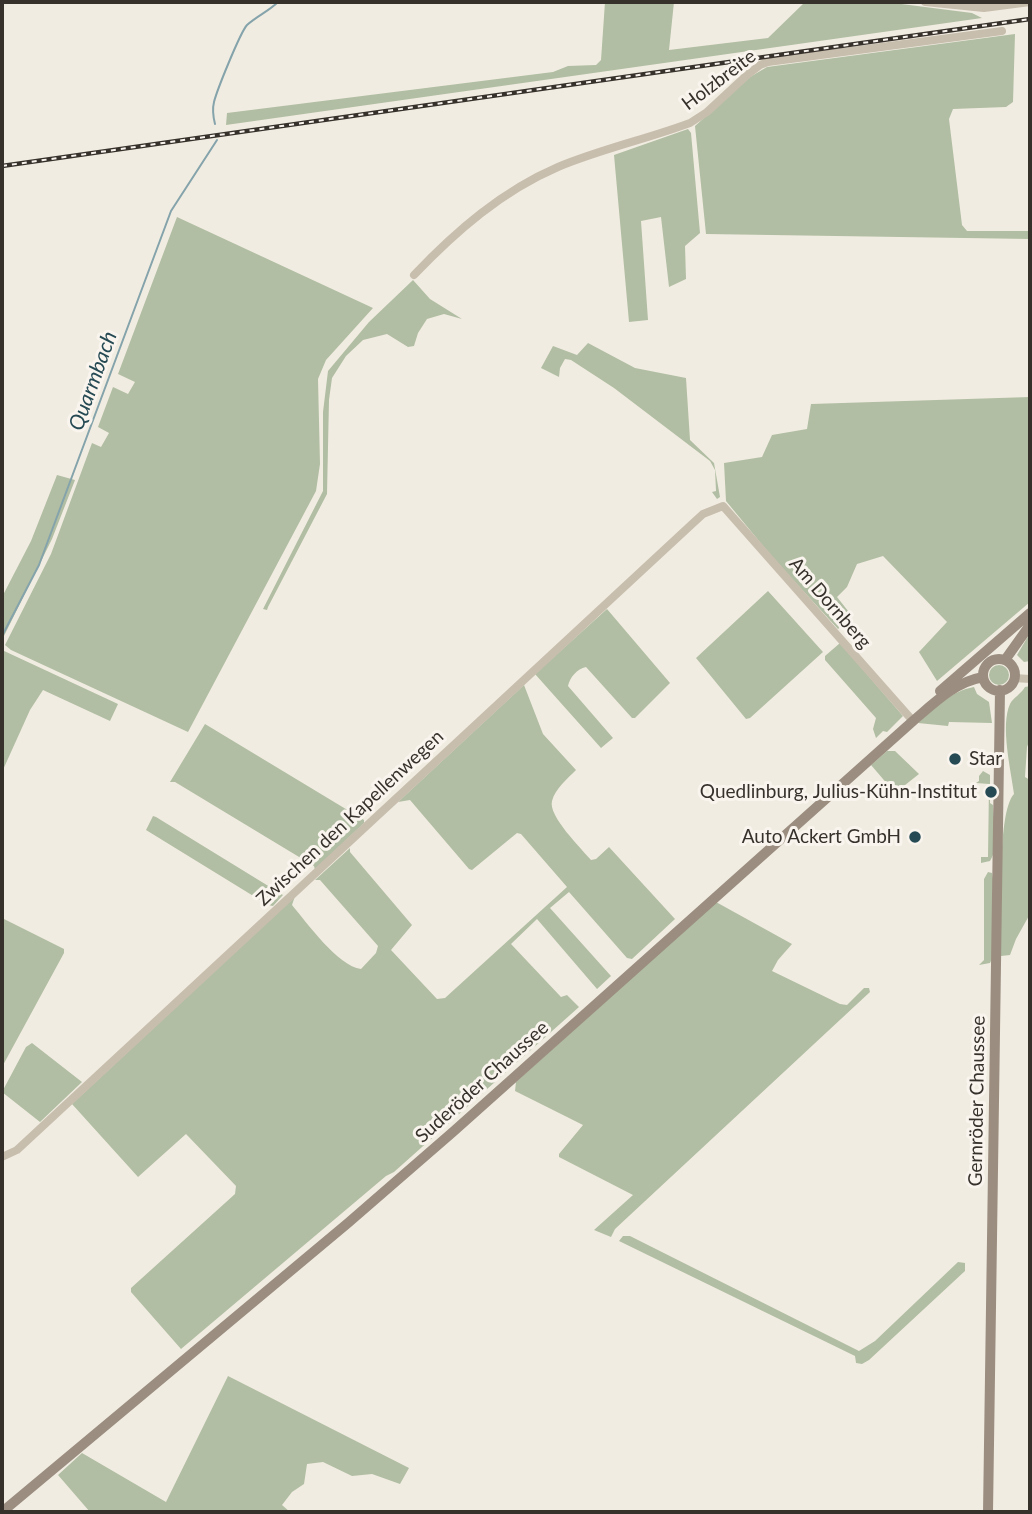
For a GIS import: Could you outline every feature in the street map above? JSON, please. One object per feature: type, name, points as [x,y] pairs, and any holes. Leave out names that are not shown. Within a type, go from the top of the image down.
[{"type":"street","points":[[925,2],[984,8],[1030,2]]},
{"type":"street","name":"Holzbreite","points":[[414,275],[479,214],[511,191],[568,163],[690,123],[707,112],[760,65],[1002,31]]},
{"type":"street","name":"Am Dornberg","points":[[723,506],[913,721]]},
{"type":"street","name":"Zwischen den Kapellenwegen","points":[[2,1157],[17,1150],[691,524],[703,514],[723,506]]},
{"type":"street","points":[[934,703],[941,690],[1030,613]]},
{"type":"street","points":[[1005,660],[1030,625]]},
{"type":"street","points":[[1005,660],[1013,667],[1014,678],[1010,686],[1000,691],[990,688],[983,677],[984,669],[990,662],[1005,660]]},
{"type":"street","name":"Suderöder Chaussee","points":[[2,1512],[454,1131],[934,703],[966,682],[983,677]]},
{"type":"street","points":[[1014,678],[1030,679]]},
{"type":"street","name":"Gernröder Chaussee","points":[[988,1512],[1000,691]]},
{"type":"green space","points":[[605,2],[674,2],[669,50],[768,38],[805,2],[886,2],[972,13],[982,18],[226,125],[227,113],[553,72],[568,66],[596,65],[601,60]]},
{"type":"green space","points":[[1015,34],[1013,102],[1006,107],[953,109],[949,119],[962,225],[967,231],[1030,231],[1030,239],[706,234],[695,126],[750,77],[767,67]]},
{"type":"green space","points":[[688,129],[691,133],[700,233],[685,246],[686,279],[669,287],[661,217],[641,221],[648,320],[629,322],[614,155]]},
{"type":"green space","points":[[177,217],[373,308],[326,360],[318,379],[320,464],[316,491],[188,732],[5,645],[51,554],[92,443],[101,447],[109,433],[98,427],[113,387],[128,394],[135,382],[118,374]]},
{"type":"green space","points":[[413,280],[430,299],[462,319],[444,314],[427,319],[414,346],[408,347],[387,334],[363,340],[346,356],[332,378],[327,494],[267,610],[263,609],[323,491],[323,412],[328,371],[369,322]]},
{"type":"green space","points":[[588,343],[635,368],[686,378],[690,440],[714,463],[720,497],[717,499],[712,492],[716,491],[715,470],[710,461],[614,388],[571,360],[565,359],[559,377],[541,368],[553,346],[577,355]]},
{"type":"green space","points":[[1030,397],[1030,602],[937,681],[919,652],[947,622],[883,556],[857,564],[847,587],[837,597],[852,616],[838,629],[773,558],[726,501],[724,463],[762,457],[772,435],[807,429],[811,404]]},
{"type":"green space","points":[[57,475],[75,480],[52,539],[2,640],[2,597],[31,541]]},
{"type":"green space","points":[[768,591],[823,652],[746,719],[696,658]]},
{"type":"green space","points":[[607,609],[670,683],[632,718],[586,667],[577,672],[568,686],[613,738],[601,748],[535,674]]},
{"type":"green space","points":[[1030,633],[1030,661],[1024,662],[1017,655]]},
{"type":"green space","points":[[840,643],[903,716],[887,732],[883,731],[876,738],[873,729],[876,718],[825,660],[825,656]]},
{"type":"green space","points":[[2,650],[118,704],[110,721],[43,690],[30,710],[2,772]]},
{"type":"green space","points":[[999,665],[1006,668],[1009,675],[1006,682],[999,685],[992,682],[989,675],[992,668]]},
{"type":"green space","points":[[524,685],[543,734],[576,770],[559,788],[552,801],[560,823],[591,860],[596,859],[609,847],[675,919],[632,959],[627,958],[569,892],[550,908],[611,976],[597,989],[537,919],[511,944],[561,997],[567,995],[579,1007],[394,1172],[181,1349],[131,1292],[131,1288],[235,1194],[236,1186],[186,1134],[138,1177],[72,1104],[295,896],[292,905],[323,943],[343,960],[361,969],[376,953],[378,946],[320,880],[315,880],[350,848],[350,852],[412,925],[391,950],[437,999],[445,998],[567,887],[521,834],[517,833],[472,870],[469,869],[410,800],[398,802]]},
{"type":"green space","points":[[1030,686],[1030,739],[1025,777],[1030,780],[1030,914],[1010,955],[1001,956],[1002,845],[1008,805],[1014,794],[1007,748],[1007,713],[1011,702],[1025,687]]},
{"type":"green space","points":[[974,687],[977,694],[989,702],[992,723],[949,722],[948,726],[918,723],[951,696]]},
{"type":"green space","points":[[205,724],[364,820],[364,823],[315,870],[314,866],[175,782],[170,782]]},
{"type":"green space","points":[[887,751],[895,751],[919,774],[895,793],[871,765]]},
{"type":"green space","points":[[983,771],[990,775],[995,848],[990,861],[981,863],[981,857],[988,857],[989,784],[976,783]]},
{"type":"green space","points":[[153,816],[283,895],[273,906],[268,905],[146,830]]},
{"type":"green space","points":[[988,872],[992,873],[993,879],[992,959],[990,963],[979,965],[984,960],[984,879]]},
{"type":"green space","points":[[716,902],[792,944],[772,971],[840,1004],[847,1005],[864,988],[869,988],[870,992],[615,1229],[611,1237],[594,1230],[633,1195],[559,1157],[583,1125],[515,1091],[516,1082]]},
{"type":"green space","points":[[2,918],[64,949],[64,953],[2,1067]]},
{"type":"green space","points":[[32,1043],[82,1082],[40,1122],[2,1092],[26,1047]]},
{"type":"green space","points":[[623,1236],[630,1236],[859,1351],[875,1341],[958,1262],[965,1263],[965,1271],[862,1364],[856,1363],[855,1356],[619,1241]]},
{"type":"green space","points":[[228,1376],[409,1468],[400,1484],[372,1474],[352,1476],[323,1462],[307,1464],[304,1484],[292,1492],[282,1505],[290,1512],[90,1512],[58,1475],[82,1453],[166,1502]]},
{"type":"waterway","name":"Quarmbach","points":[[215,124],[214,102],[244,30],[278,2]]},
{"type":"waterway","name":"Quarmbach","points":[[2,636],[39,565],[171,211],[217,140]]},
{"type":"railway","points":[[2,166],[1030,19]]},
{"type":"place","name":"Star","points":[[955,759]]},
{"type":"place","name":"Quedlinburg, Julius-Kühn-Institut","points":[[991,792]]},
{"type":"place","name":"Auto Ackert GmbH","points":[[915,837]]}]
